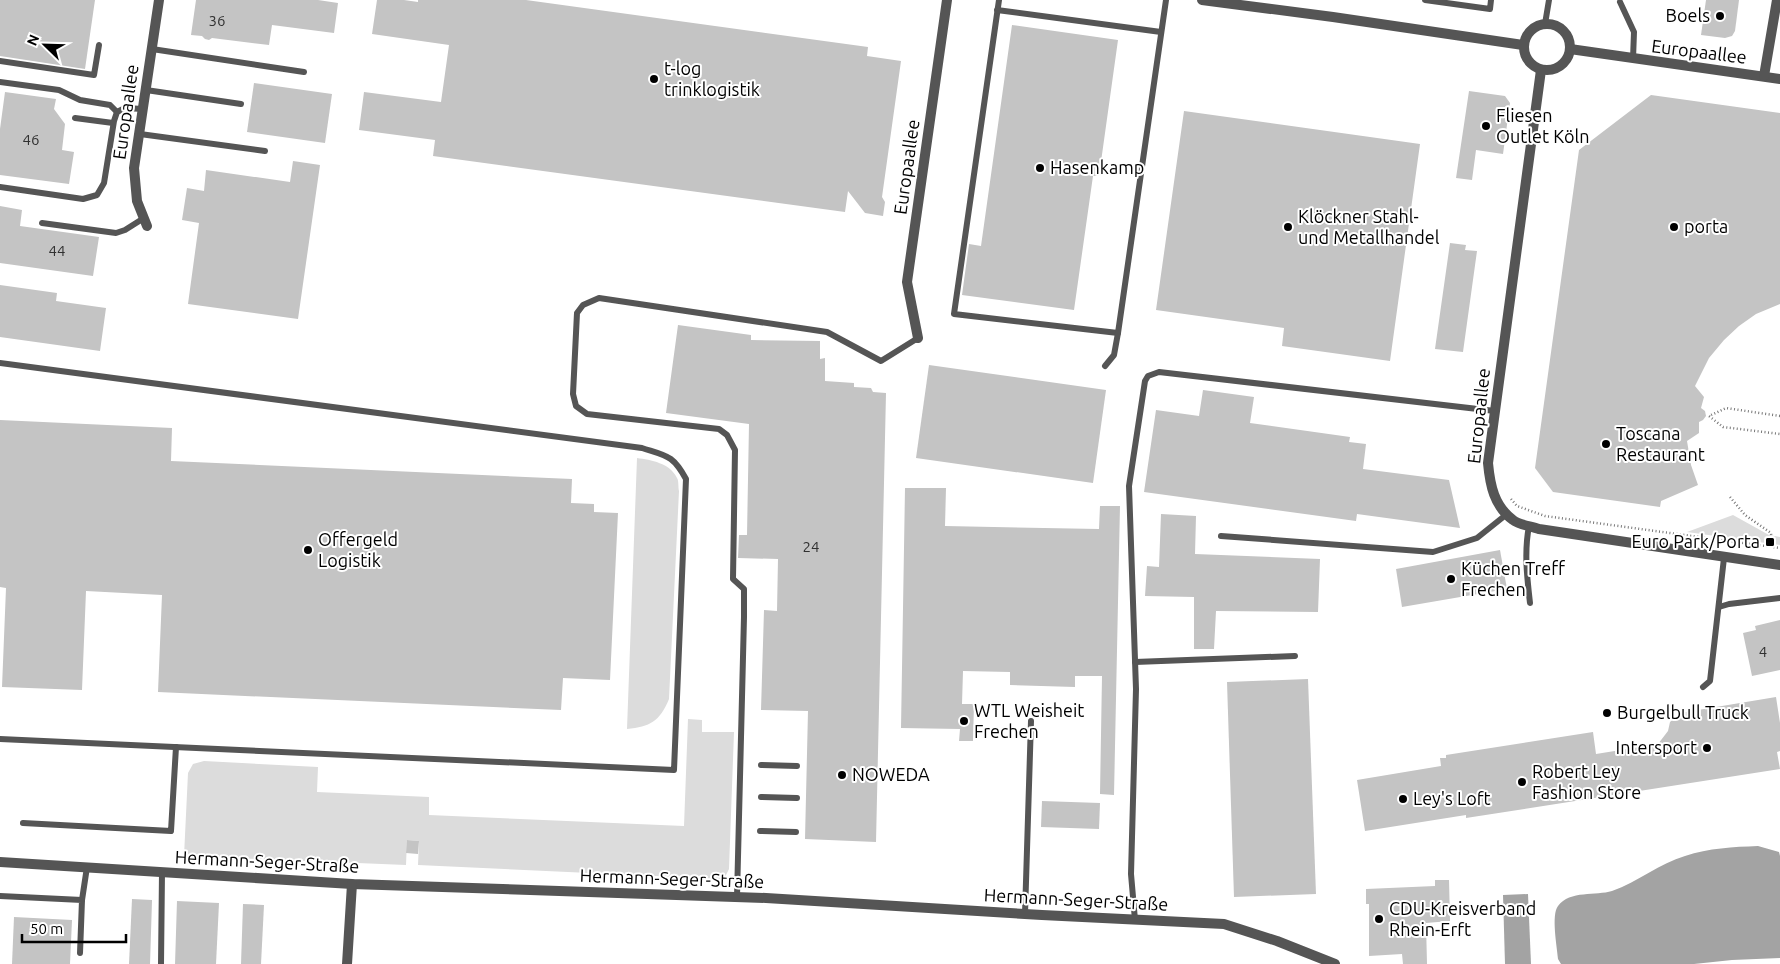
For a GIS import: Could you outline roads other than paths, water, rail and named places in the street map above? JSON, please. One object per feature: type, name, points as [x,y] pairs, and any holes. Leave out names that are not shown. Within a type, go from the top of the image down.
[{"type":"street","name":"Europaallee","points":[[146,222],[137,201],[134,168],[159,0]]},
{"type":"street","name":"Europaallee","points":[[918,338],[907,282],[947,0]]},
{"type":"street","points":[[1202,0],[1257,4],[1523,45]]},
{"type":"street","name":"Europaallee","points":[[1764,76],[1777,0]]},
{"type":"street","points":[[1545,24],[1553,24],[1566,34],[1570,49],[1565,62],[1560,66],[1541,70],[1528,61],[1523,45],[1525,37],[1530,30],[1545,24]]},
{"type":"street","name":"Europaallee","points":[[1570,49],[1633,60],[1780,79]]},
{"type":"street","name":"Europaallee","points":[[1541,70],[1488,463],[1491,489],[1499,506],[1514,521],[1539,529],[1780,565]]},
{"type":"street","name":"Hermann-Seger-Straße","points":[[0,862],[352,884],[737,897],[1224,924],[1277,941],[1335,964]]},
{"type":"street","points":[[347,964],[352,884]]},
{"type":"lane","points":[[999,0],[954,314],[1118,334]]},
{"type":"lane","points":[[1104,366],[1114,355],[1118,334],[1166,0]]},
{"type":"lane","points":[[1425,0],[1490,9],[1491,0]]},
{"type":"lane","points":[[1545,24],[1549,0]]},
{"type":"lane","points":[[1620,2],[1634,32],[1633,60]]},
{"type":"lane","points":[[997,10],[1161,32]]},
{"type":"lane","points":[[0,61],[94,75],[99,45]]},
{"type":"lane","points":[[152,48],[304,72]]},
{"type":"lane","points":[[0,82],[59,90],[80,100],[110,105],[117,112]]},
{"type":"lane","points":[[146,90],[241,104]]},
{"type":"lane","points":[[0,187],[83,199],[97,195],[104,183],[113,123],[117,112],[125,108],[143,109]]},
{"type":"lane","points":[[75,118],[113,123]]},
{"type":"lane","points":[[140,134],[265,151]]},
{"type":"lane","points":[[42,223],[116,233],[146,222]]},
{"type":"lane","points":[[737,897],[744,589],[733,579],[735,450],[726,435],[718,430],[587,414],[576,406],[573,394],[577,313],[583,305],[599,298],[818,330],[827,332],[881,361],[918,338]]},
{"type":"lane","points":[[0,363],[642,448],[664,455],[678,463],[686,479],[674,770],[0,739]]},
{"type":"lane","points":[[1135,920],[1131,874],[1135,750],[1135,662],[1129,486],[1143,386],[1148,376],[1159,372],[1495,411]]},
{"type":"lane","points":[[1221,536],[1433,552],[1476,538],[1507,514]]},
{"type":"lane","points":[[1529,526],[1526,542],[1526,569],[1530,603]]},
{"type":"lane","points":[[1703,687],[1710,681],[1724,558]]},
{"type":"lane","points":[[1719,607],[1729,604],[1780,598]]},
{"type":"lane","points":[[1135,662],[1295,656]]},
{"type":"lane","points":[[1025,914],[1031,721]]},
{"type":"lane","points":[[23,823],[171,831],[176,747]]},
{"type":"lane","points":[[761,766],[797,766]]},
{"type":"lane","points":[[762,797],[796,798]]},
{"type":"lane","points":[[760,831],[796,832]]},
{"type":"lane","points":[[80,953],[82,900],[87,867]]},
{"type":"lane","points":[[161,964],[162,872]]},
{"type":"lane","points":[[0,896],[82,900]]},
{"type":"place","name":"Boels","points":[[1720,16]]},
{"type":"place","name":"t-log trinklogistik","points":[[654,79]]},
{"type":"place","name":"Fliesen Outlet Köln","points":[[1486,126]]},
{"type":"place","name":"Hasenkamp","points":[[1040,168]]},
{"type":"place","name":"Klöckner Stahl- und Metallhandel","points":[[1288,227]]},
{"type":"place","name":"porta","points":[[1674,227]]},
{"type":"place","name":"Toscana Restaurant","points":[[1606,444]]},
{"type":"place","name":"Euro Park/Porta","points":[[1770,542]]},
{"type":"place","name":"Offergeld Logistik","points":[[308,550]]},
{"type":"place","name":"Küchen Treff Frechen","points":[[1451,579]]},
{"type":"place","name":"Burgelbull Truck","points":[[1607,713]]},
{"type":"place","name":"WTL Weisheit Frechen","points":[[964,721]]},
{"type":"place","name":"Intersport","points":[[1707,748]]},
{"type":"place","name":"NOWEDA","points":[[842,775]]},
{"type":"place","name":"Robert Ley Fashion Store","points":[[1522,782]]},
{"type":"place","name":"Ley's Loft","points":[[1403,799]]},
{"type":"place","name":"CDU-Kreisverband Rhein-Erft","points":[[1379,919]]}]
